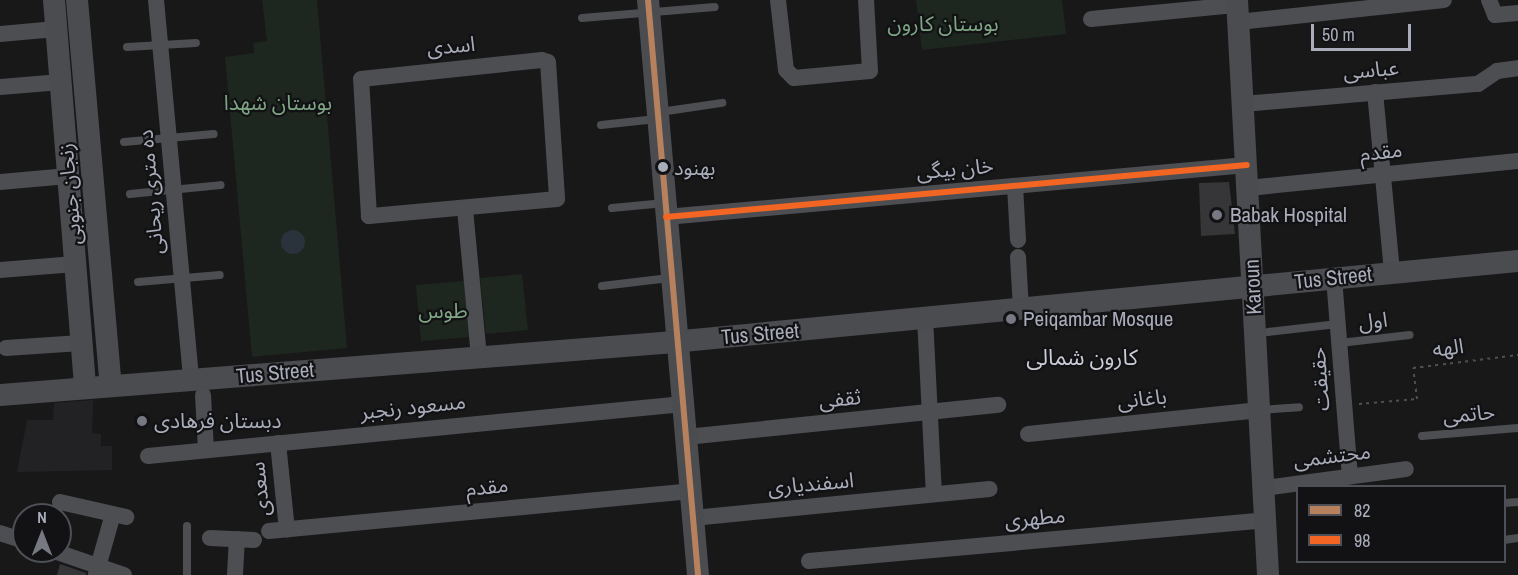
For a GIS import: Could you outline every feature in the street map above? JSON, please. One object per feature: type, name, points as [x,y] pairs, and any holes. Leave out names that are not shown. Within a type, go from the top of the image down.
[{"type":"street","name":"زنجان جنوبی","points":[[54,0],[85,388]]},
{"type":"street","name":"زنجان جنوبی","points":[[77,0],[111,386]]},
{"type":"street","name":"ده متری ریحانی","points":[[156,0],[182,278],[206,450]]},
{"type":"street","points":[[778,0],[786,70],[794,78],[870,71],[866,0]]},
{"type":"street","points":[[1091,19],[1237,9],[1444,0]]},
{"type":"street","points":[[1489,0],[1495,15],[1518,13]]},
{"type":"street","points":[[648,7],[698,575]]},
{"type":"street","name":"Karoun","points":[[1237,9],[1254,286],[1268,575]]},
{"type":"street","points":[[0,34],[56,29]]},
{"type":"street","name":"اسدی","points":[[548,62],[560,195],[552,202],[465,209],[369,216],[361,79],[548,62]]},
{"type":"street","name":"عباسی","points":[[1243,104],[1478,84],[1497,71],[1518,68]]},
{"type":"street","points":[[0,87],[61,82]]},
{"type":"street","points":[[1375,92],[1392,272]]},
{"type":"street","name":"مقدم","points":[[1247,176],[1382,174],[1518,161]]},
{"type":"street","points":[[0,182],[68,176]]},
{"type":"street","name":"خان بیگی","points":[[666,210],[1015,186],[1247,176]]},
{"type":"street","points":[[1015,186],[1021,309]]},
{"type":"street","points":[[465,209],[479,357]]},
{"type":"street","name":"Tus Street","points":[[0,395],[111,386],[197,387],[479,357],[677,342],[1518,261]]},
{"type":"street","points":[[0,270],[75,264]]},
{"type":"street","name":"حقیقت","points":[[1334,278],[1350,476]]},
{"type":"street","points":[[925,318],[934,494]]},
{"type":"street","points":[[6,348],[81,343]]},
{"type":"street","name":"مسعود رنجبر","points":[[148,456],[683,404]]},
{"type":"street","name":"ثقفی","points":[[686,437],[998,405]]},
{"type":"street","name":"باغانی","points":[[1028,434],[1260,410]]},
{"type":"street","name":"سعدی","points":[[278,443],[287,530]]},
{"type":"street","name":"محتشمی","points":[[1264,488],[1406,469]]},
{"type":"street","name":"اسفندیاری","points":[[693,518],[990,489]]},
{"type":"street","name":"مقدم","points":[[269,531],[691,491]]},
{"type":"street","points":[[60,502],[120,515],[97,570]]},
{"type":"street","name":"مطهری","points":[[809,561],[1265,520]]},
{"type":"street","points":[[210,538],[254,540]]},
{"type":"street","points":[[235,575],[237,539]]},
{"type":"street","points":[[72,559],[97,570],[123,575]]},
{"type":"lane","points":[[582,18],[648,7],[715,8]]},
{"type":"lane","points":[[127,47],[196,43]]},
{"type":"lane","points":[[601,125],[722,104]]},
{"type":"lane","points":[[124,142],[214,134]]},
{"type":"lane","points":[[130,194],[221,185]]},
{"type":"lane","points":[[612,208],[666,210]]},
{"type":"lane","points":[[138,282],[220,275]]},
{"type":"lane","points":[[602,286],[672,278]]},
{"type":"lane","points":[[1268,332],[1338,324]]},
{"type":"lane","name":"اول","points":[[1340,343],[1410,335]]},
{"type":"lane","points":[[1260,410],[1299,407]]},
{"type":"lane","name":"حاتمی","points":[[1422,436],[1518,428]]},
{"type":"lane","points":[[187,526],[187,575]]},
{"type":"path","name":"الهه","points":[[1345,406],[1417,399],[1413,368],[1518,356]]},
{"type":"shaded area","points":[[293,230],[301,234],[305,242],[301,250],[293,254],[285,250],[281,242],[285,234]]},
{"type":"shaded area","points":[[93,400],[92,433],[101,434],[101,446],[112,446],[112,470],[17,472],[27,420],[53,420],[54,403]]},
{"type":"green space","name":"بوستان شهدا","points":[[262,0],[317,0],[347,348],[252,357],[225,57],[254,53],[253,43],[267,41]]},
{"type":"green space","name":"بوستان کارون","points":[[916,0],[1062,0],[1066,34],[922,50]]},
{"type":"green space","name":"طوس","points":[[522,274],[528,330],[486,334],[480,278]]},
{"type":"green space","name":"طوس","points":[[464,281],[469,337],[421,341],[416,285]]},
{"type":"building","name":"Babak Hospital","points":[[1229,182],[1235,234],[1201,236],[1199,183]]},
{"type":"building","points":[[60,564],[86,573],[86,575],[57,575]]},
{"type":"transit line","name":"82","points":[[648,0],[698,575]]},
{"type":"transit line","name":"98","points":[[666,217],[1247,165]]},
{"type":"place","name":"بهنود","points":[[663,167]]},
{"type":"place","name":"Babak Hospital","points":[[1217,215]]},
{"type":"place","name":"Peiqambar Mosque","points":[[1011,319]]},
{"type":"place","name":"دبستان فرهادی","points":[[142,421]]},
{"type":"district","name":"کارون شمالی","points":[[1082,358]]}]
